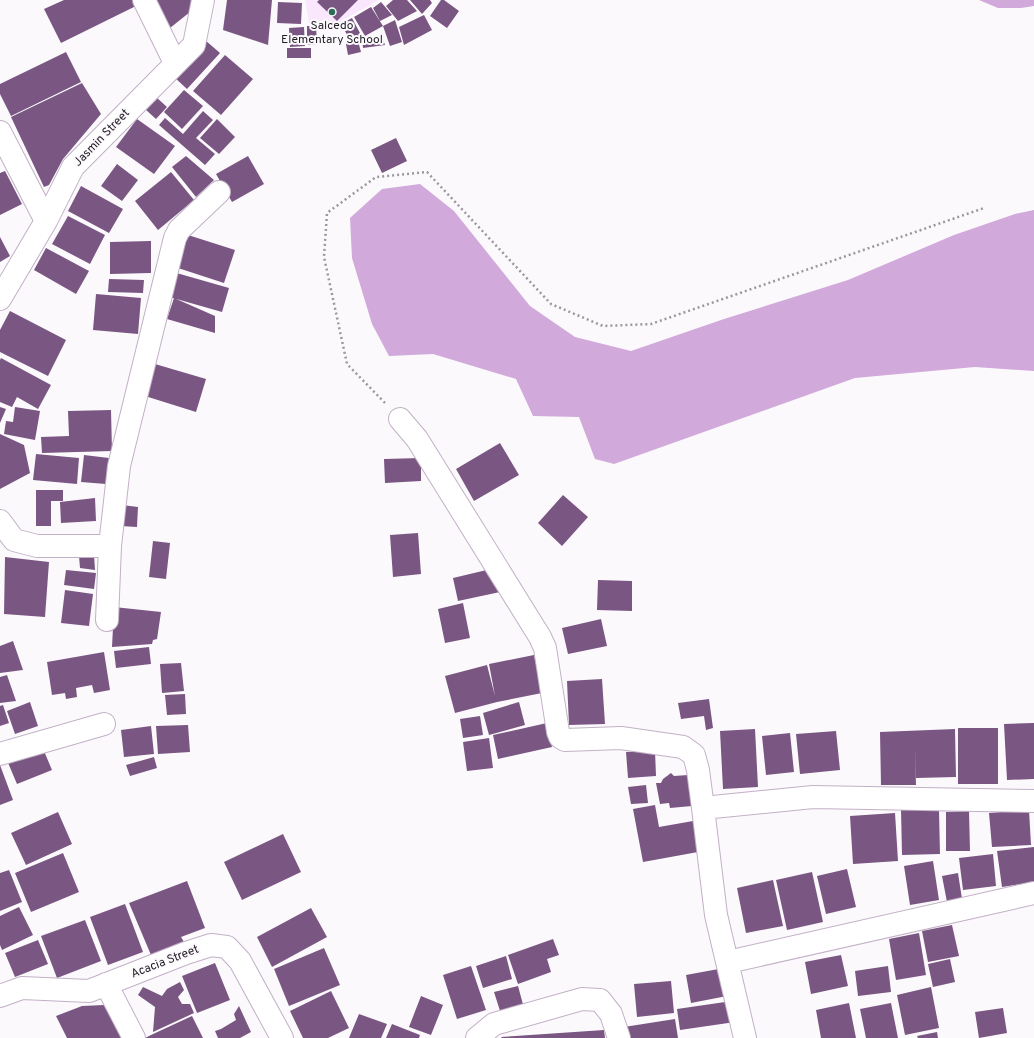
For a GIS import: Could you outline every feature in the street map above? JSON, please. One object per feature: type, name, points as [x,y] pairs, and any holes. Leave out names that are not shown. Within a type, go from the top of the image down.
[{"type":"street","points":[[144,0],[175,63]]},
{"type":"street","name":"Jasmin Street","points":[[0,299],[46,220],[73,167],[194,44],[203,0]]},
{"type":"street","points":[[0,132],[46,220]]},
{"type":"street","points":[[107,620],[110,546],[119,466],[175,238],[179,230],[219,192]]},
{"type":"street","points":[[400,419],[417,439],[540,637],[545,648],[560,737],[565,740],[621,738],[684,746],[694,755],[698,770],[716,915],[745,1038]]},
{"type":"street","points":[[0,521],[14,540],[37,546],[110,546]]},
{"type":"street","points":[[0,754],[104,724]]},
{"type":"street","points":[[703,808],[813,797],[1034,801]]},
{"type":"street","points":[[728,962],[1034,892]]},
{"type":"street","name":"Acacia Street","points":[[0,996],[22,988],[89,991],[186,953],[211,945],[227,947],[240,960],[282,1038]]},
{"type":"street","points":[[106,984],[134,1038]]},
{"type":"street","points":[[477,1038],[494,1024],[582,999],[600,1000],[611,1014],[619,1038]]},
{"type":"path","points":[[400,419],[347,364],[324,257],[327,213],[376,177],[427,172],[551,304],[603,326],[651,324],[984,208]]},
{"type":"shaded area","name":"Salcedo Elementary School","points":[[305,0],[379,0],[336,24],[309,24]]},
{"type":"shaded area","points":[[979,0],[1034,0],[1034,6],[1021,8],[998,8]]},
{"type":"shaded area","points":[[420,184],[454,211],[530,306],[575,337],[631,351],[724,319],[848,280],[954,235],[1015,214],[1034,210],[1034,371],[975,367],[855,378],[614,464],[595,459],[579,417],[533,416],[516,379],[433,354],[389,356],[372,324],[352,258],[350,218],[382,189]]},
{"type":"building","points":[[64,0],[138,0],[140,4],[61,43],[44,9]]},
{"type":"building","points":[[154,0],[193,0],[190,12],[170,28]]},
{"type":"building","points":[[227,0],[272,0],[268,45],[223,30]]},
{"type":"building","points":[[319,0],[358,0],[337,21],[317,2]]},
{"type":"building","points":[[393,0],[407,0],[417,11],[398,21],[386,6]]},
{"type":"building","points":[[410,0],[430,0],[432,3],[422,14]]},
{"type":"building","points":[[441,0],[444,0],[459,11],[447,28],[430,16]]},
{"type":"building","points":[[278,2],[302,3],[301,24],[277,23]]},
{"type":"building","points":[[381,2],[392,15],[380,21],[373,8]]},
{"type":"building","points":[[371,7],[383,26],[365,36],[354,17]]},
{"type":"building","points":[[424,15],[432,30],[404,45],[399,27]]},
{"type":"building","points":[[352,18],[361,35],[350,40],[341,24]]},
{"type":"building","points":[[395,20],[402,42],[390,46],[383,26]]},
{"type":"building","points":[[307,26],[316,26],[317,44],[307,45]]},
{"type":"building","points":[[304,27],[305,46],[290,47],[289,28]]},
{"type":"building","points":[[382,37],[385,45],[363,48],[362,39]]},
{"type":"building","points":[[205,40],[220,53],[187,89],[173,76]]},
{"type":"building","points":[[358,41],[361,52],[348,55],[346,44]]},
{"type":"building","points":[[287,48],[311,48],[311,58],[287,58]]},
{"type":"building","points":[[66,52],[81,82],[11,116],[0,94],[0,84]]},
{"type":"building","points":[[225,55],[253,79],[221,115],[193,91]]},
{"type":"building","points":[[82,83],[101,114],[63,159],[49,185],[44,187],[11,117]]},
{"type":"building","points":[[184,90],[203,106],[182,129],[164,112]]},
{"type":"building","points":[[156,97],[167,107],[156,119],[145,109]]},
{"type":"building","points":[[203,111],[213,120],[196,138],[215,154],[205,165],[159,125],[165,118],[183,134]]},
{"type":"building","points":[[137,119],[175,146],[154,174],[116,147]]},
{"type":"building","points":[[217,119],[235,137],[219,154],[200,138]]},
{"type":"building","points":[[396,138],[407,161],[382,173],[371,150]]},
{"type":"building","points":[[186,156],[214,180],[196,197],[172,167]]},
{"type":"building","points":[[248,156],[264,184],[232,202],[216,174]]},
{"type":"building","points":[[117,164],[138,180],[122,201],[101,186]]},
{"type":"building","points":[[5,171],[22,204],[0,215],[0,173]]},
{"type":"building","points":[[171,172],[194,200],[158,230],[135,201]]},
{"type":"building","points":[[81,186],[123,209],[109,233],[68,211]]},
{"type":"building","points":[[68,216],[105,235],[90,264],[52,244]]},
{"type":"building","points":[[188,235],[235,250],[224,283],[178,268]]},
{"type":"building","points":[[0,237],[10,256],[0,262]]},
{"type":"building","points":[[151,241],[151,273],[110,274],[110,242]]},
{"type":"building","points":[[46,248],[89,271],[76,294],[34,270]]},
{"type":"building","points":[[173,272],[229,288],[222,312],[166,296]]},
{"type":"building","points":[[109,279],[144,280],[143,293],[108,292]]},
{"type":"building","points":[[96,294],[141,298],[138,334],[93,330]]},
{"type":"building","points":[[174,298],[215,316],[215,333],[167,319]]},
{"type":"building","points":[[10,311],[66,340],[48,376],[0,352],[0,330]]},
{"type":"building","points":[[1,358],[51,385],[38,409],[17,397],[12,407],[0,402]]},
{"type":"building","points":[[155,364],[206,379],[196,412],[145,396]]},
{"type":"building","points":[[0,407],[6,409],[0,423]]},
{"type":"building","points":[[15,407],[40,411],[35,440],[4,434],[6,421],[13,422]]},
{"type":"building","points":[[111,410],[112,451],[42,453],[41,437],[69,436],[68,411]]},
{"type":"building","points":[[0,434],[24,445],[30,473],[0,489]]},
{"type":"building","points":[[500,443],[519,475],[474,501],[456,469]]},
{"type":"building","points":[[36,454],[79,458],[77,484],[33,480]]},
{"type":"building","points":[[84,455],[109,458],[106,484],[81,482]]},
{"type":"building","points":[[421,458],[421,481],[385,483],[384,459]]},
{"type":"building","points":[[36,490],[63,490],[63,501],[51,501],[51,526],[36,526]]},
{"type":"building","points":[[563,495],[588,517],[562,546],[538,523]]},
{"type":"building","points":[[95,498],[96,521],[61,523],[60,502]]},
{"type":"building","points":[[122,505],[138,507],[137,527],[120,526]]},
{"type":"building","points":[[418,533],[421,574],[393,577],[390,535]]},
{"type":"building","points":[[153,541],[170,543],[166,579],[149,577]]},
{"type":"building","points":[[94,555],[95,570],[80,568],[79,556]]},
{"type":"building","points":[[5,557],[49,562],[45,617],[4,614]]},
{"type":"building","points":[[495,568],[500,592],[458,601],[453,578]]},
{"type":"building","points":[[66,570],[96,573],[94,589],[64,585]]},
{"type":"building","points":[[598,580],[632,581],[632,611],[597,610]]},
{"type":"building","points":[[65,590],[93,594],[89,626],[61,623]]},
{"type":"building","points":[[463,603],[470,638],[445,643],[438,609]]},
{"type":"building","points":[[114,607],[161,612],[157,639],[153,640],[152,644],[112,647]]},
{"type":"building","points":[[601,619],[607,646],[568,654],[562,628]]},
{"type":"building","points":[[13,641],[23,670],[0,673],[0,646]]},
{"type":"building","points":[[149,647],[151,664],[116,668],[114,651]]},
{"type":"building","points":[[104,652],[110,690],[94,693],[92,685],[76,688],[77,697],[66,699],[65,693],[52,695],[47,662]]},
{"type":"building","points":[[534,655],[542,693],[497,702],[455,713],[445,676],[487,665],[495,696],[489,664]]},
{"type":"building","points":[[181,663],[184,691],[162,693],[160,664]]},
{"type":"building","points":[[7,675],[16,701],[0,703],[0,677]]},
{"type":"building","points":[[602,679],[605,724],[569,725],[567,681]]},
{"type":"building","points":[[185,694],[186,714],[167,715],[165,695]]},
{"type":"building","points":[[709,699],[713,728],[706,730],[704,716],[681,719],[678,703]]},
{"type":"building","points":[[30,702],[38,726],[15,734],[7,711]]},
{"type":"building","points":[[519,702],[525,725],[489,735],[483,713]]},
{"type":"building","points":[[3,705],[9,723],[0,726],[0,706]]},
{"type":"building","points":[[480,716],[483,735],[463,738],[460,719]]},
{"type":"building","points":[[547,723],[552,747],[498,759],[493,735]]},
{"type":"building","points":[[1034,723],[1034,779],[1007,780],[1004,724]]},
{"type":"building","points":[[188,725],[190,752],[158,754],[156,726]]},
{"type":"building","points":[[151,726],[154,754],[124,757],[121,730]]},
{"type":"building","points":[[958,728],[998,728],[998,784],[958,784]]},
{"type":"building","points":[[755,729],[758,787],[723,789],[720,731]]},
{"type":"building","points":[[955,729],[956,777],[916,778],[915,747],[916,785],[881,785],[880,732]]},
{"type":"building","points":[[836,731],[840,770],[800,774],[796,734]]},
{"type":"building","points":[[790,733],[794,772],[766,775],[762,736]]},
{"type":"building","points":[[489,738],[493,768],[467,771],[463,742]]},
{"type":"building","points":[[41,744],[52,770],[17,784],[6,758]]},
{"type":"building","points":[[655,751],[656,776],[628,778],[626,752]]},
{"type":"building","points":[[154,757],[157,768],[130,776],[126,765]]},
{"type":"building","points":[[0,765],[13,800],[0,805]]},
{"type":"building","points":[[671,773],[674,776],[688,775],[692,806],[670,808],[669,803],[660,804],[656,783],[661,783],[663,779]]},
{"type":"building","points":[[646,785],[648,803],[631,804],[628,787]]},
{"type":"building","points":[[655,805],[659,827],[693,821],[698,852],[643,862],[633,809]]},
{"type":"building","points":[[901,810],[939,810],[940,854],[902,855]]},
{"type":"building","points":[[1029,810],[1031,845],[992,847],[989,813]]},
{"type":"building","points":[[969,811],[970,851],[946,851],[946,812]]},
{"type":"building","points":[[58,812],[72,844],[26,865],[11,833]]},
{"type":"building","points":[[895,813],[898,861],[853,864],[850,816]]},
{"type":"building","points":[[283,834],[301,872],[242,900],[224,862]]},
{"type":"building","points":[[1034,847],[1034,882],[1002,887],[997,851]]},
{"type":"building","points":[[63,853],[79,892],[31,912],[15,873]]},
{"type":"building","points":[[993,854],[996,886],[963,890],[959,858]]},
{"type":"building","points":[[933,861],[939,900],[910,905],[904,866]]},
{"type":"building","points":[[847,869],[856,907],[826,914],[817,876]]},
{"type":"building","points":[[9,870],[22,902],[0,911],[0,873]]},
{"type":"building","points":[[812,872],[823,922],[787,930],[776,880]]},
{"type":"building","points":[[958,873],[962,899],[947,902],[942,876]]},
{"type":"building","points":[[773,880],[783,926],[746,933],[737,888]]},
{"type":"building","points":[[187,881],[205,928],[181,937],[184,942],[151,955],[129,903]]},
{"type":"building","points":[[125,904],[143,952],[108,965],[90,917]]},
{"type":"building","points":[[19,907],[33,935],[2,950],[0,945],[0,916]]},
{"type":"building","points":[[311,908],[327,937],[272,967],[257,937]]},
{"type":"building","points":[[85,920],[101,961],[57,978],[41,936]]},
{"type":"building","points":[[952,925],[959,956],[928,962],[922,931]]},
{"type":"building","points":[[919,933],[926,975],[896,980],[889,939]]},
{"type":"building","points":[[553,939],[559,955],[547,959],[551,972],[518,984],[508,955]]},
{"type":"building","points":[[38,940],[48,964],[15,977],[5,953]]},
{"type":"building","points":[[324,948],[340,985],[289,1006],[274,969]]},
{"type":"building","points":[[841,955],[848,986],[811,994],[805,962]]},
{"type":"building","points":[[506,956],[512,979],[483,988],[476,966]]},
{"type":"building","points":[[950,959],[955,982],[933,987],[928,964]]},
{"type":"building","points":[[215,963],[230,1000],[197,1013],[182,976]]},
{"type":"building","points":[[471,966],[486,1010],[457,1019],[443,975]]},
{"type":"building","points":[[888,966],[891,992],[858,996],[855,971]]},
{"type":"building","points":[[724,968],[727,996],[691,1003],[686,975]]},
{"type":"building","points":[[671,981],[674,1013],[637,1017],[634,984]]},
{"type":"building","points":[[180,982],[184,990],[178,997],[182,1004],[190,1004],[194,1013],[153,1032],[155,1007],[138,995],[143,987],[162,996],[167,989]]},
{"type":"building","points":[[518,986],[524,1008],[501,1014],[494,992]]},
{"type":"building","points":[[931,987],[939,1028],[905,1035],[897,995]]},
{"type":"building","points":[[331,991],[349,1028],[328,1038],[303,1038],[290,1011]]},
{"type":"building","points":[[421,996],[443,1005],[431,1035],[409,1027]]},
{"type":"building","points":[[732,1001],[735,1022],[680,1030],[677,1009]]},
{"type":"building","points":[[849,1003],[856,1038],[821,1038],[816,1010]]},
{"type":"building","points":[[891,1003],[898,1038],[866,1038],[860,1009]]},
{"type":"building","points":[[104,1005],[122,1038],[67,1038],[56,1016],[82,1006]]},
{"type":"building","points":[[239,1006],[251,1032],[240,1038],[218,1038],[215,1031],[236,1020],[234,1014]]},
{"type":"building","points":[[1003,1008],[1007,1033],[979,1038],[975,1012]]},
{"type":"building","points":[[359,1014],[387,1024],[381,1038],[349,1038]]},
{"type":"building","points":[[192,1016],[203,1038],[145,1038],[151,1035]]},
{"type":"building","points":[[675,1019],[678,1038],[625,1038],[624,1027]]},
{"type":"building","points":[[392,1024],[420,1035],[419,1038],[386,1038]]},
{"type":"building","points":[[604,1030],[605,1038],[501,1037]]},
{"type":"building","points":[[937,1032],[938,1038],[918,1038],[917,1036]]},
{"type":"place","name":"Salcedo Elementary School","points":[[332,12]]}]
